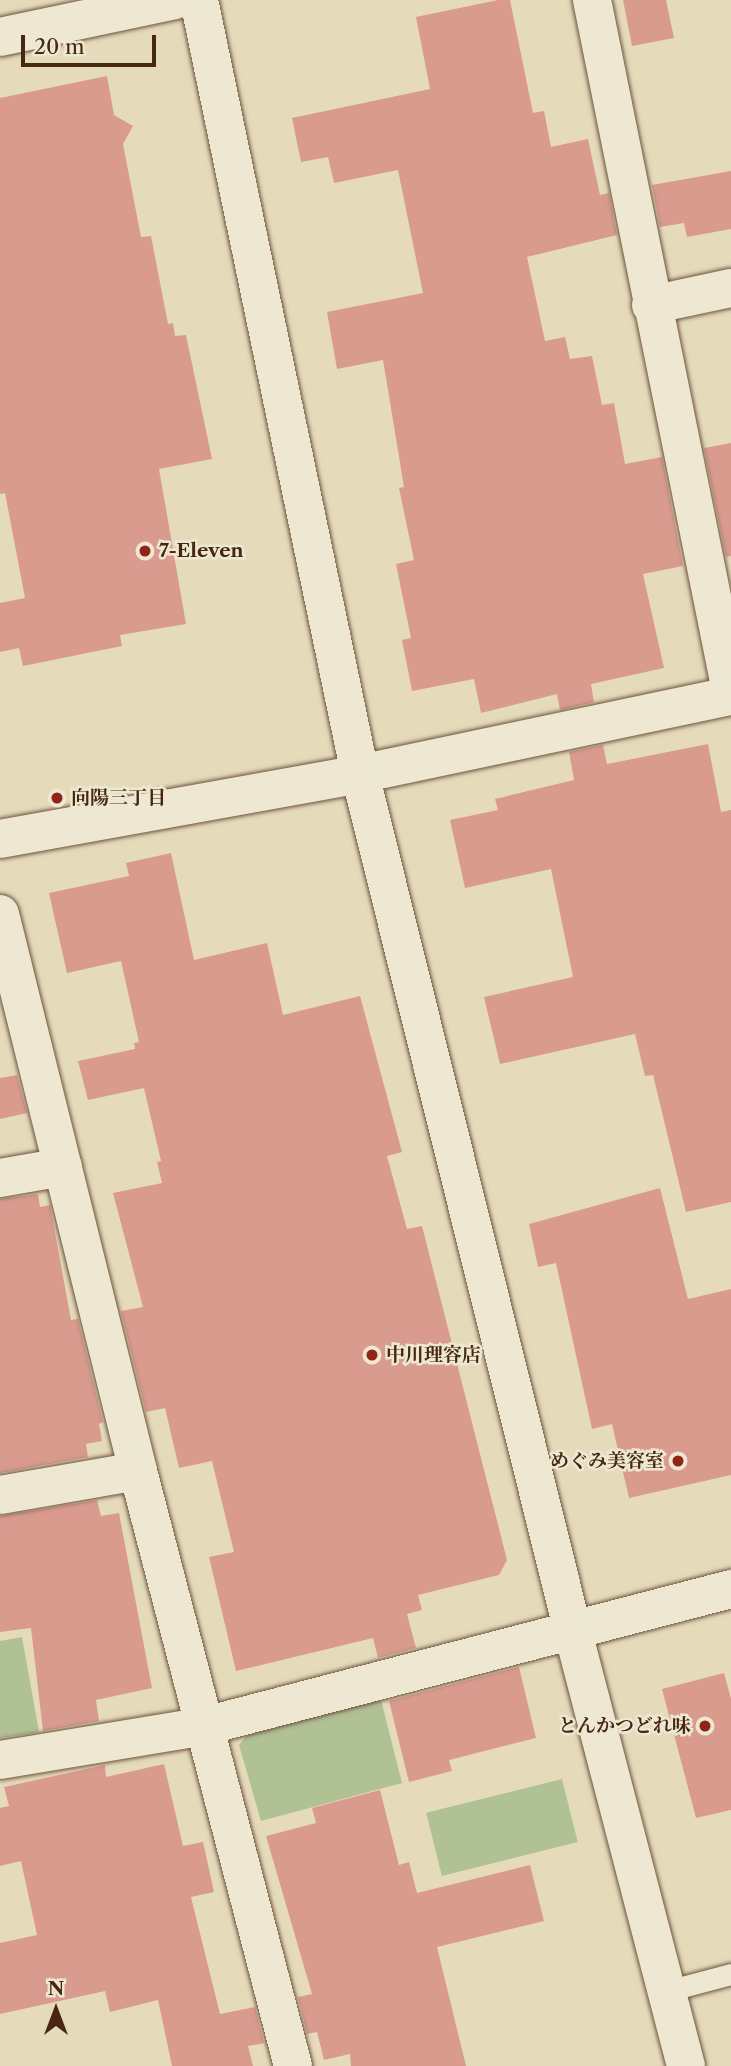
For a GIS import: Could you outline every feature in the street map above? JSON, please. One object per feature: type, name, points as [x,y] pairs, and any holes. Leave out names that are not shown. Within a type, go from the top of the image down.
[{"type":"street","points":[[0,37],[175,0]]},
{"type":"street","points":[[199,0],[360,774],[573,1632],[686,2066]]},
{"type":"street","points":[[0,839],[360,774],[731,693],[592,0]]},
{"type":"street","points":[[651,304],[731,288]]},
{"type":"street","points":[[0,914],[138,1471],[293,2066]]},
{"type":"street","points":[[0,1178],[63,1167]]},
{"type":"street","points":[[0,1495],[138,1471]]},
{"type":"street","points":[[0,1760],[205,1726],[731,1589]]},
{"type":"lane","points":[[667,1991],[731,1974]]},
{"type":"green space","points":[[22,1637],[39,1732],[0,1738],[0,1641]]},
{"type":"green space","points":[[381,1700],[402,1783],[261,1821],[239,1745],[249,1733]]},
{"type":"green space","points":[[562,1779],[578,1842],[442,1876],[426,1813]]},
{"type":"building","points":[[498,0],[510,0],[533,113],[544,111],[551,147],[588,139],[600,195],[609,193],[617,235],[527,257],[545,341],[565,337],[570,359],[592,356],[602,405],[614,403],[625,464],[662,457],[683,566],[643,574],[664,668],[591,684],[594,702],[560,710],[557,694],[481,713],[474,679],[412,691],[402,640],[411,638],[396,564],[414,560],[399,488],[404,487],[383,360],[337,369],[327,312],[423,293],[398,170],[334,183],[328,157],[301,162],[292,118],[430,89],[416,17]]},
{"type":"building","points":[[623,0],[666,0],[674,38],[632,46]]},
{"type":"building","points":[[107,76],[114,115],[133,126],[123,144],[141,237],[151,236],[168,324],[173,323],[175,336],[186,335],[212,459],[159,469],[186,624],[120,635],[122,646],[23,666],[19,648],[0,652],[0,603],[25,598],[5,493],[0,494],[0,98]]},
{"type":"building","points":[[731,171],[731,229],[687,237],[684,223],[660,227],[652,185]]},
{"type":"building","points":[[731,443],[731,556],[726,557],[704,448]]},
{"type":"building","points":[[708,744],[721,812],[731,810],[731,1202],[686,1212],[653,1075],[645,1076],[635,1034],[500,1064],[484,997],[573,977],[551,869],[465,888],[450,820],[498,810],[495,799],[574,780],[569,752],[603,745],[607,764]]},
{"type":"building","points":[[171,853],[194,960],[267,943],[283,1015],[360,996],[402,1152],[387,1156],[407,1229],[422,1226],[507,1560],[499,1575],[418,1595],[422,1610],[407,1614],[416,1648],[378,1658],[373,1638],[236,1671],[209,1557],[234,1552],[212,1461],[179,1468],[165,1408],[146,1412],[121,1311],[143,1307],[113,1193],[162,1183],[157,1162],[161,1161],[144,1088],[88,1100],[78,1061],[135,1049],[134,1043],[139,1042],[121,961],[67,973],[49,893],[129,876],[126,863]]},
{"type":"building","points":[[17,1075],[27,1113],[0,1119],[0,1078]]},
{"type":"building","points":[[660,1188],[688,1299],[731,1289],[731,1475],[629,1498],[612,1424],[592,1429],[556,1263],[538,1267],[529,1224]]},
{"type":"building","points":[[38,1194],[40,1207],[50,1205],[71,1320],[78,1319],[103,1422],[99,1424],[102,1441],[86,1444],[88,1457],[0,1473],[0,1199]]},
{"type":"building","points":[[97,1500],[101,1516],[119,1513],[152,1688],[96,1700],[99,1721],[43,1731],[31,1628],[0,1632],[0,1516]]},
{"type":"building","points":[[519,1667],[536,1738],[449,1760],[452,1771],[409,1782],[389,1701]]},
{"type":"building","points":[[724,1673],[731,1699],[731,1810],[696,1818],[662,1689]]},
{"type":"building","points":[[164,1764],[183,1846],[203,1842],[214,1892],[191,1897],[220,2014],[255,2007],[264,2043],[248,2046],[253,2066],[172,2066],[158,2000],[110,2012],[105,1991],[0,2014],[0,1943],[37,1935],[21,1861],[0,1866],[0,1808],[9,1806],[4,1787],[105,1765],[106,1777]]},
{"type":"building","points":[[380,1790],[399,1865],[409,1862],[417,1893],[530,1865],[544,1921],[437,1947],[466,2066],[351,2066],[350,2054],[324,2060],[317,2032],[307,2034],[298,1997],[312,1994],[266,1836],[316,1823],[312,1808]]},
{"type":"place","name":"7-Eleven","points":[[145,551]]},
{"type":"place","name":"向陽三丁目","points":[[57,798]]},
{"type":"place","name":"中川理容店","points":[[372,1355]]},
{"type":"place","name":"めぐみ美容室","points":[[678,1461]]},
{"type":"place","name":"とんかつどれ味","points":[[705,1726]]}]
